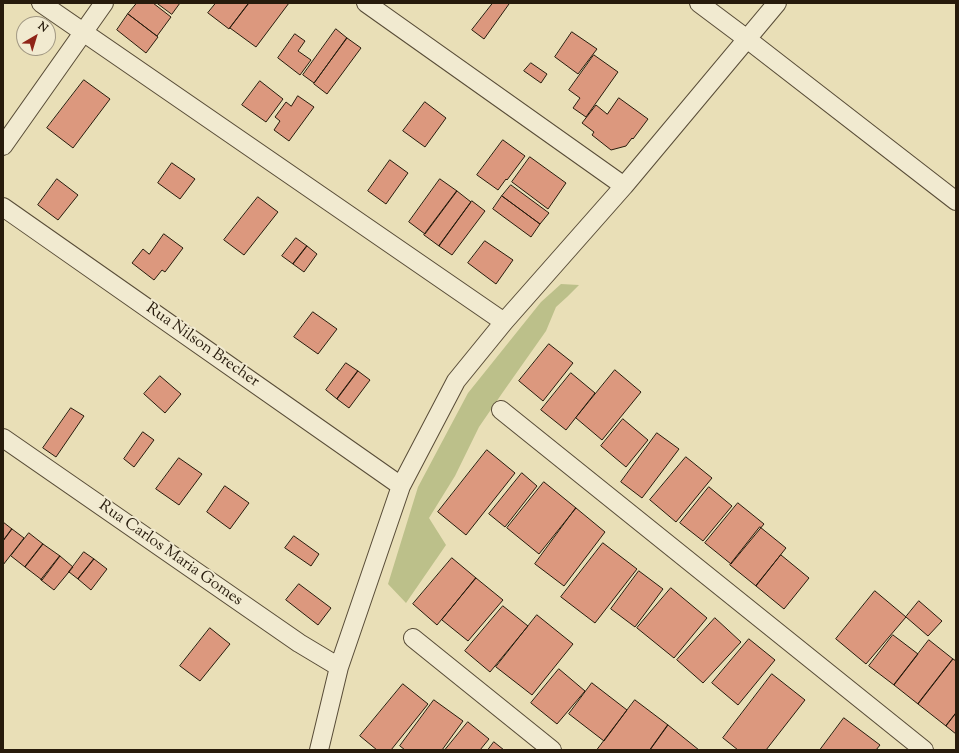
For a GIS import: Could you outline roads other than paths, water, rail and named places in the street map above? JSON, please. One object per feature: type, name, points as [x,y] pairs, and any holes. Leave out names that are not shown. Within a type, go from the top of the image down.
[{"type":"street","points":[[41,3],[504,322]]},
{"type":"street","points":[[3,146],[104,3]]},
{"type":"street","points":[[366,3],[624,186]]},
{"type":"street","points":[[699,3],[956,201]]},
{"type":"street","points":[[318,750],[339,667],[401,486],[456,381],[504,322],[624,186],[777,3]]},
{"type":"street","name":"Rua Nilson Brecher","points":[[3,207],[401,486]]},
{"type":"street","points":[[501,410],[913,747]]},
{"type":"street","name":"Rua Carlos Maria Gomes","points":[[3,438],[299,643],[339,667]]},
{"type":"street","points":[[413,638],[552,750]]}]
